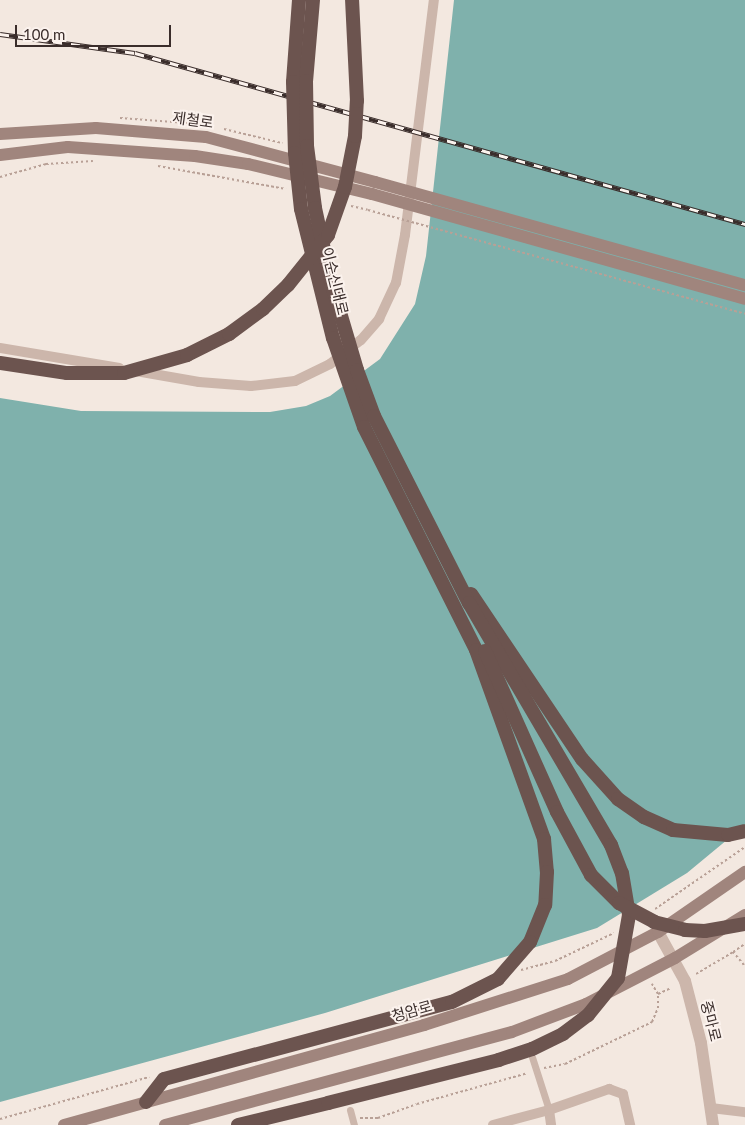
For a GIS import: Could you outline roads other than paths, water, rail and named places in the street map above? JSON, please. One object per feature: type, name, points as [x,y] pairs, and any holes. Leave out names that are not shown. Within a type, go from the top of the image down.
[{"type":"highway","name":"이순신대로","points":[[299,0],[293,82],[294,145],[310,252],[351,394],[364,427],[434,550]]},
{"type":"highway","name":"이순신대로","points":[[313,0],[306,81],[307,146],[315,208],[331,282],[374,416],[434,550]]},
{"type":"highway","points":[[0,363],[67,372],[124,373],[187,355],[229,334],[264,309],[288,285],[328,235],[345,187],[355,136],[357,100],[352,0]]},
{"type":"highway","points":[[434,550],[582,759],[618,799],[644,817],[673,830],[728,835],[745,831]]},
{"type":"highway","points":[[434,550],[488,656],[556,812],[591,875],[619,903],[654,922],[705,930],[745,924]]},
{"type":"highway","points":[[146,1102],[164,1080],[452,1002],[498,979],[530,942],[545,905],[547,872],[544,840],[518,760],[476,650],[434,550]]},
{"type":"highway","points":[[238,1125],[532,1050],[563,1034],[588,1015],[618,978],[624,953],[629,915],[622,873],[611,845],[487,635],[434,550]]},
{"type":"main road","name":"제철로","points":[[0,134],[96,128],[157,131],[253,148],[374,188]]},
{"type":"main road","points":[[0,155],[68,147],[195,156],[248,164],[374,188],[745,286]]},
{"type":"main road","points":[[374,188],[745,299]]},
{"type":"main road","name":"청암로","points":[[64,1125],[424,1026],[559,982],[658,932],[745,872]]},
{"type":"main road","points":[[165,1125],[512,1032],[586,1004],[675,958],[745,915]]},
{"type":"street","points":[[0,348],[199,382],[251,386],[273,385],[314,374],[361,340],[379,319],[396,283],[405,235],[434,0]]},
{"type":"street","name":"중마로","points":[[658,932],[675,958],[685,981],[701,1043],[712,1125]]},
{"type":"street","points":[[532,1057],[549,1110],[551,1125]]},
{"type":"street","points":[[494,1125],[549,1110],[609,1089],[617,1090],[623,1094],[627,1104],[630,1125]]},
{"type":"street","points":[[710,1108],[745,1112]]},
{"type":"street","points":[[350,1110],[354,1123]]},
{"type":"water","points":[[454,0],[745,0],[745,825],[687,873],[597,928],[325,1013],[0,1102],[0,398],[81,411],[270,412],[306,406],[330,396],[380,359],[415,304],[426,256]]},
{"type":"railway","points":[[0,34],[135,53],[745,224]]}]
